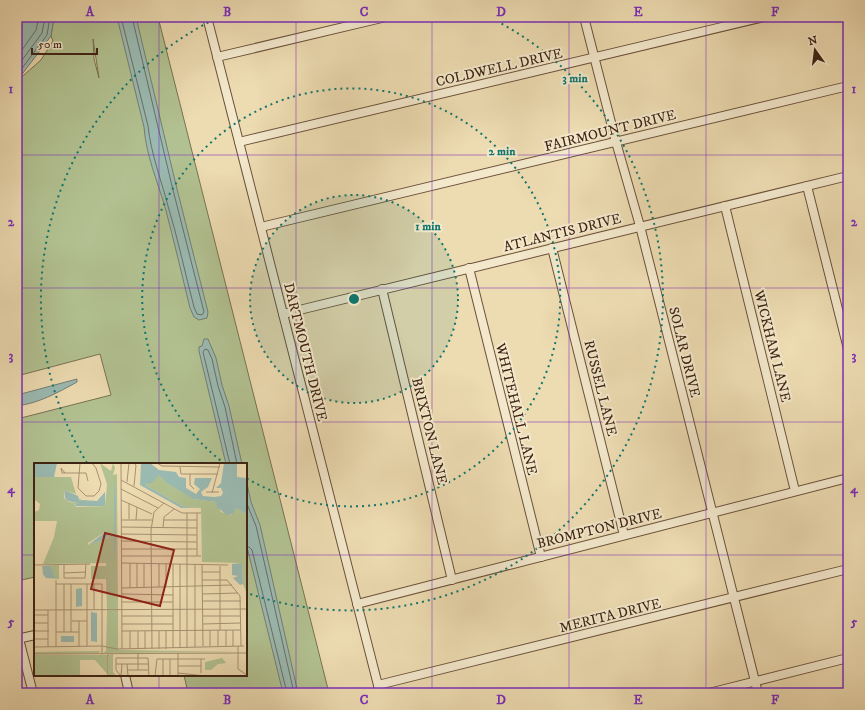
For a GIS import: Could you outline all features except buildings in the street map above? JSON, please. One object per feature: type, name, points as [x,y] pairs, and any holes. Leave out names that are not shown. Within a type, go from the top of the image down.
[{"type":"street","name":"DARTMOUTH DRIVE","points":[[207,17],[356,604],[379,689]]},
{"type":"street","points":[[217,57],[386,17]]},
{"type":"street","name":"SOLAR DRIVE","points":[[584,17],[616,142],[640,226],[758,693]]},
{"type":"street","name":"COLDWELL DRIVE","points":[[239,142],[764,17]]},
{"type":"street","name":"FAIRMOUNT DRIVE","points":[[261,227],[848,86]]},
{"type":"street","name":"ATLANTIS DRIVE","points":[[283,314],[848,176]]},
{"type":"street","points":[[807,186],[848,349]]},
{"type":"street","name":"WICKHAM LANE","points":[[725,206],[795,492]]},
{"type":"street","name":"RUSSEL LANE","points":[[552,248],[624,535]]},
{"type":"street","name":"WHITEHALL LANE","points":[[469,268],[541,557]]},
{"type":"street","name":"BRIXTON LANE","points":[[382,289],[452,580]]},
{"type":"street","name":"BROMPTON DRIVE","points":[[356,604],[848,478]]},
{"type":"street","name":"MERITA DRIVE","points":[[379,689],[848,569]]},
{"type":"street","points":[[33,693],[18,639],[34,635]]},
{"type":"street","points":[[709,693],[848,658]]},
{"type":"street","points":[[125,676],[129,693]]},
{"type":"green space","points":[[54,17],[158,17],[329,693],[188,693],[184,676],[247,676],[247,463],[34,463],[34,577],[17,581],[17,419],[111,395],[100,354],[17,376],[17,81],[41,60],[53,41],[51,36]],"holes":[[[93,39],[99,78],[94,59]]]},
{"type":"water","points":[[17,17],[54,17],[51,36],[17,81]]},
{"type":"water","points":[[117,17],[136,17],[208,312],[207,318],[199,320],[194,317],[190,308],[165,207],[149,157],[144,127]]},
{"type":"water","points":[[204,339],[208,339],[216,358],[242,463],[226,463],[199,351],[199,347],[202,346]]},
{"type":"water","points":[[77,379],[77,382],[48,397],[33,403],[17,406],[17,395]]},
{"type":"water","points":[[247,484],[251,502],[260,525],[298,693],[283,693],[247,547]]}]
